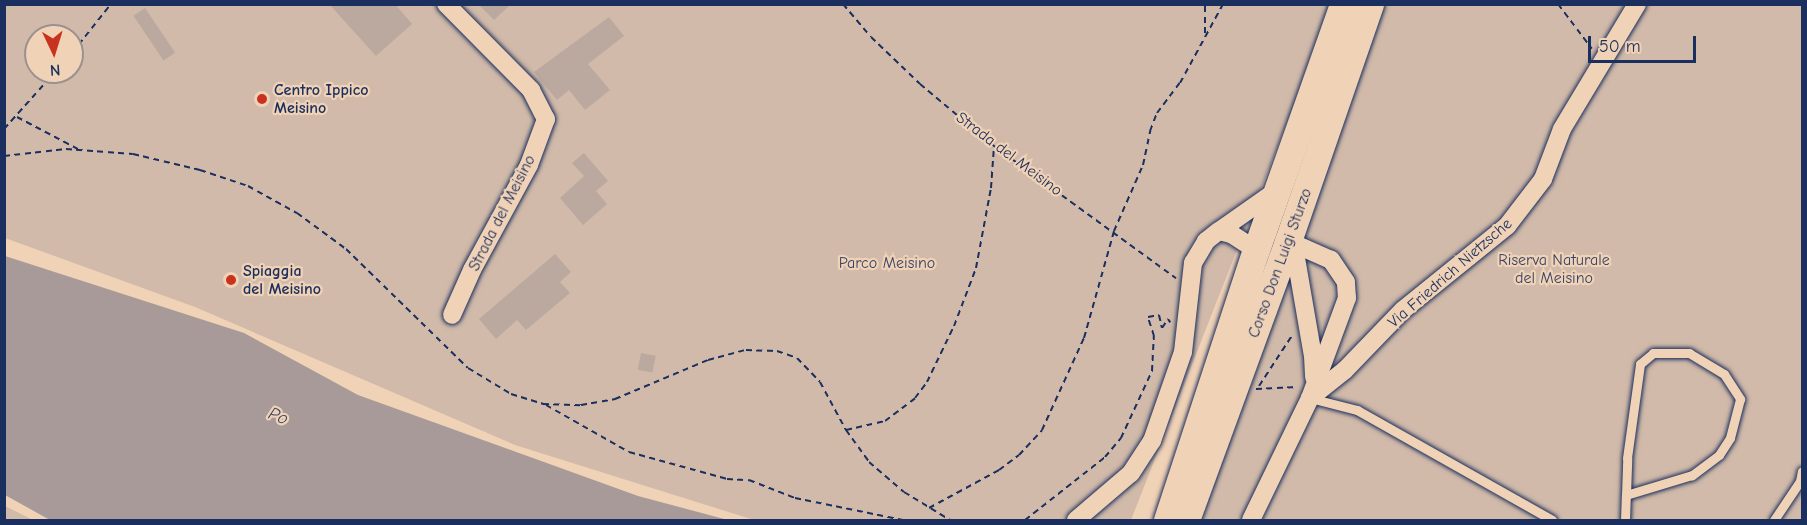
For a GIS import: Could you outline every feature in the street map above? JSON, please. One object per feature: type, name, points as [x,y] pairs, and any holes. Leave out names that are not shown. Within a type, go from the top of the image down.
[{"type":"main road","name":"Corso Don Luigi Sturzo","points":[[1167,520],[1276,191],[1343,4]]},
{"type":"main road","name":"Corso Don Luigi Sturzo","points":[[1186,520],[1288,242],[1370,4]]},
{"type":"street","name":"Strada del Meisino","points":[[446,4],[531,90],[546,119],[529,165],[477,260],[452,315]]},
{"type":"street","name":"Via Friedrich Nietzsche","points":[[1309,389],[1345,370],[1403,310],[1507,226],[1544,179],[1562,129],[1637,4]]},
{"type":"street","points":[[1076,520],[1131,473],[1152,441],[1183,352],[1190,283],[1197,253],[1206,241],[1276,191]]},
{"type":"street","points":[[1219,231],[1231,234],[1256,250]]},
{"type":"street","points":[[1251,520],[1344,312],[1347,298],[1346,282],[1340,270],[1331,260],[1288,242]]},
{"type":"street","points":[[1288,242],[1296,258],[1313,356],[1309,389]]},
{"type":"lane","points":[[1625,520],[1626,495],[1633,408],[1640,364],[1653,353],[1689,353],[1724,374],[1740,399],[1730,438],[1719,456],[1692,475],[1626,495]]},
{"type":"lane","points":[[1309,389],[1357,410],[1551,520]]},
{"type":"lane","points":[[1774,520],[1800,481],[1803,471]]},
{"type":"path","points":[[84,38],[111,4]]},
{"type":"path","name":"Strada del Meisino","points":[[843,4],[871,37],[912,76],[994,146],[1114,231],[1165,271],[1190,283]]},
{"type":"path","points":[[1205,4],[1205,33]]},
{"type":"path","points":[[929,508],[999,470],[1019,455],[1042,430],[1084,338],[1114,231],[1143,165],[1156,113],[1180,83],[1205,33],[1223,4]]},
{"type":"path","points":[[1558,4],[1601,61]]},
{"type":"path","points":[[4,129],[44,84]]},
{"type":"path","points":[[16,116],[81,150]]},
{"type":"path","points":[[846,430],[885,421],[915,398],[927,382],[954,326],[976,268],[991,188],[994,146]]},
{"type":"path","points":[[4,156],[66,149],[133,154],[200,170],[248,186],[297,213],[346,249],[468,368],[511,394],[543,404],[629,452],[727,479],[749,480],[795,498],[903,520]]},
{"type":"path","points":[[1025,520],[1105,457],[1122,438],[1152,371],[1154,336],[1148,317],[1159,315],[1162,328],[1168,319],[1173,326],[1177,315],[1187,316]]},
{"type":"path","points":[[1252,398],[1292,334],[1298,338]]},
{"type":"path","points":[[543,404],[581,405],[615,399],[708,360],[746,350],[777,351],[797,358],[819,382],[846,430],[869,462],[904,492],[950,520]]},
{"type":"path","points":[[1256,389],[1274,386],[1309,389]]},
{"type":"green space","name":"Parco Meisino","points":[[4,5],[1333,5],[1131,520],[754,520],[515,445],[195,307],[5,238]]},
{"type":"green space","name":"Riserva Naturale del Meisino","points":[[1383,5],[1802,5],[1802,520],[1201,520]]},
{"type":"green space","points":[[5,506],[33,520],[5,520]]},
{"type":"water","name":"Po","points":[[5,256],[244,333],[358,395],[638,496],[728,520],[50,520],[5,495]]},
{"type":"building","points":[[329,4],[395,4],[412,24],[376,56]]},
{"type":"building","points":[[478,4],[511,4],[494,20]]},
{"type":"building","points":[[145,8],[175,53],[164,61],[133,16]]},
{"type":"building","points":[[609,17],[624,36],[588,64],[610,90],[585,110],[569,90],[557,100],[534,72]]},
{"type":"building","points":[[584,153],[608,181],[596,191],[607,204],[583,225],[560,198],[584,176],[572,163]]},
{"type":"building","points":[[555,254],[571,272],[560,282],[570,293],[526,330],[517,320],[496,339],[479,319]]},
{"type":"building","points":[[641,353],[656,356],[652,373],[638,370]]},
{"type":"place","name":"Centro Ippico Meisino","points":[[262,99]]},
{"type":"place","name":"Spiaggia del Meisino","points":[[231,280]]}]
